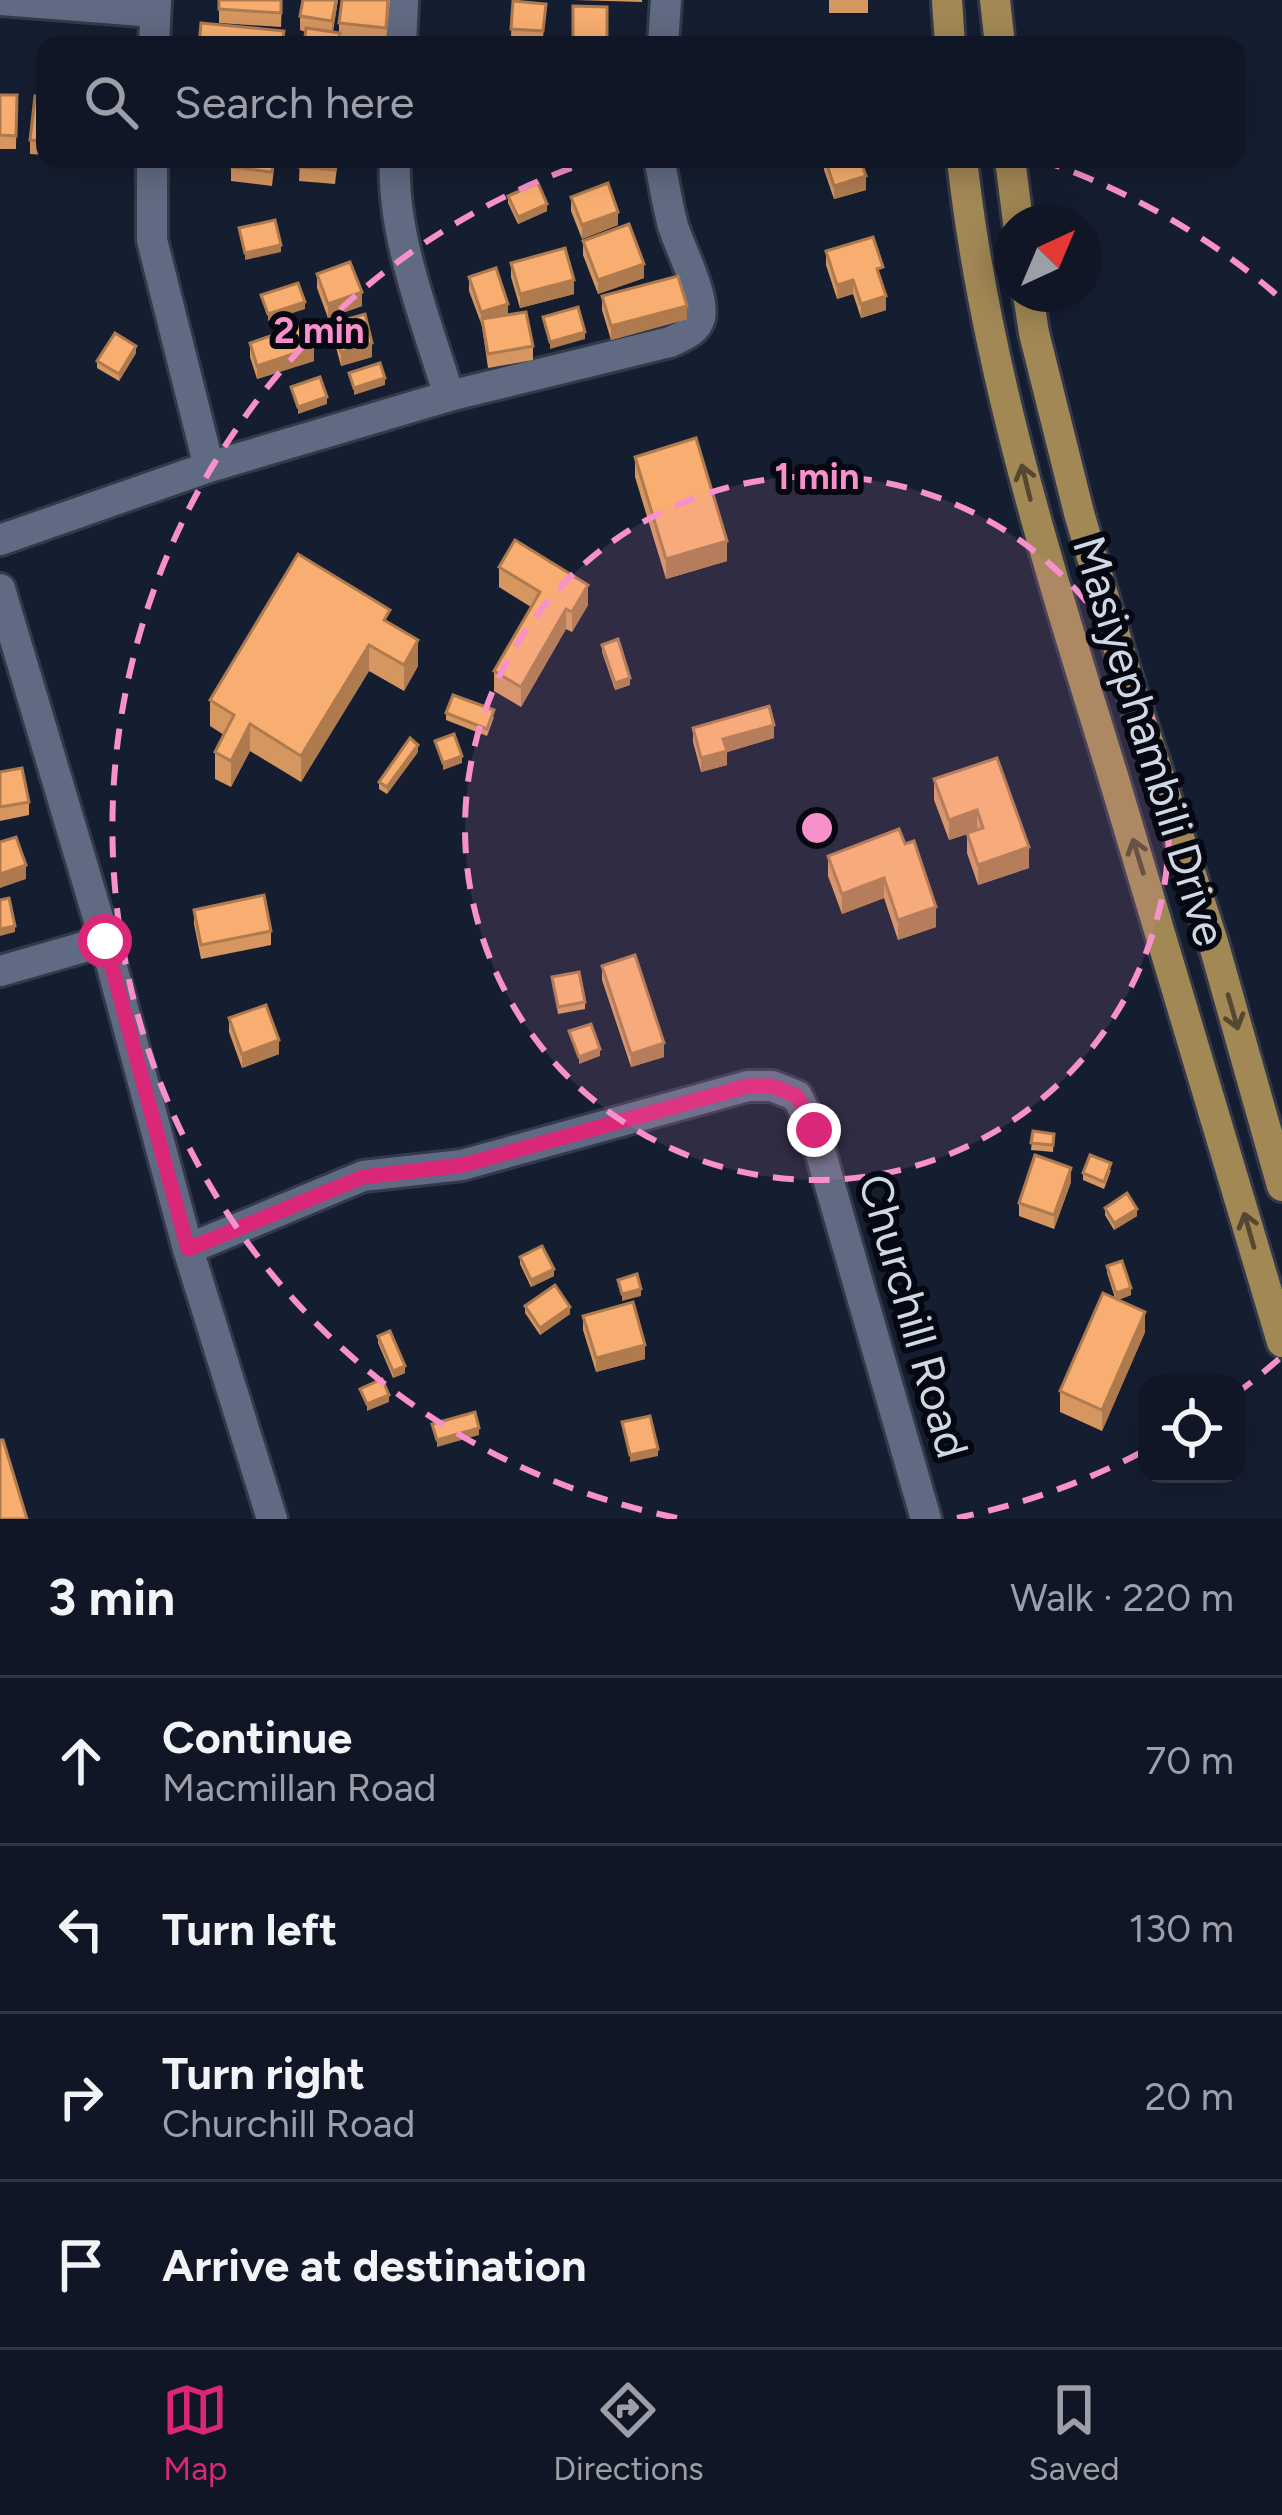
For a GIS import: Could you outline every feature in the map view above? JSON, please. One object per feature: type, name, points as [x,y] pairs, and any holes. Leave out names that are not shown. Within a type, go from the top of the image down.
[{"type":"main road","points":[[947,0],[949,36]]},
{"type":"main road","points":[[995,0],[999,36]]},
{"type":"main road","name":"Masiyephambili Drive","points":[[963,168],[992,344],[1037,527],[1282,1342]]},
{"type":"main road","points":[[1011,168],[1016,204]]},
{"type":"main road","name":"Masiyephambili Drive","points":[[1031,312],[1085,535],[1213,942],[1282,1186]]},
{"type":"street","points":[[0,0],[155,6],[154,36]]},
{"type":"street","points":[[401,36],[403,0]]},
{"type":"street","points":[[663,36],[665,0]]},
{"type":"street","points":[[152,168],[152,240],[209,466]]},
{"type":"street","points":[[395,168],[403,239],[449,396]]},
{"type":"street","points":[[0,540],[209,466],[449,396],[670,341],[696,327],[701,315],[699,298],[672,222],[661,168]]},
{"type":"street","points":[[0,590],[105,941],[188,1249],[272,1519]]},
{"type":"street","points":[[0,971],[105,941]]},
{"type":"street","name":"Churchill Road","points":[[188,1249],[363,1177],[463,1165],[748,1086],[772,1086],[797,1096],[814,1130],[926,1519]]},
{"type":"building","points":[[219,0],[281,0],[281,13],[219,9]]},
{"type":"building","points":[[303,0],[336,0],[332,21],[300,16]]},
{"type":"building","points":[[342,0],[388,0],[386,28],[339,23]]},
{"type":"building","points":[[513,1],[546,4],[543,31],[511,29]]},
{"type":"building","points":[[573,6],[607,7],[607,36],[573,36]]},
{"type":"building","points":[[201,23],[284,31],[283,36],[200,36]]},
{"type":"building","points":[[306,28],[340,33],[340,36],[305,36]]},
{"type":"building","points":[[0,95],[17,95],[16,136],[0,135]]},
{"type":"building","points":[[35,96],[36,96],[36,140],[30,140]]},
{"type":"building","points":[[828,168],[863,168],[866,176],[834,186]]},
{"type":"building","points":[[538,183],[547,204],[518,217],[508,196]]},
{"type":"building","points":[[608,183],[618,212],[582,225],[571,197]]},
{"type":"building","points":[[275,220],[281,245],[245,253],[239,228]]},
{"type":"building","points":[[629,224],[644,264],[598,280],[583,241]]},
{"type":"building","points":[[873,237],[886,296],[861,304],[853,280],[837,285],[826,251]]},
{"type":"building","points":[[565,248],[574,280],[520,294],[511,263]]},
{"type":"building","points":[[350,262],[362,292],[328,304],[317,274]]},
{"type":"building","points":[[496,268],[508,304],[481,312],[469,277]]},
{"type":"building","points":[[678,276],[687,306],[611,326],[602,296]]},
{"type":"building","points":[[298,283],[305,302],[268,314],[261,295]]},
{"type":"building","points":[[578,307],[585,332],[550,342],[543,317]]},
{"type":"building","points":[[526,312],[533,346],[488,354],[482,319]]},
{"type":"building","points":[[365,314],[372,343],[341,352],[333,323]]},
{"type":"building","points":[[306,324],[314,347],[257,366],[250,343]]},
{"type":"building","points":[[115,333],[136,346],[119,374],[97,361]]},
{"type":"building","points":[[380,363],[385,378],[354,388],[349,373]]},
{"type":"building","points":[[320,377],[327,397],[298,407],[291,387]]},
{"type":"building","points":[[696,438],[727,541],[666,559],[635,457]]},
{"type":"building","points":[[515,540],[588,585],[572,612],[566,609],[521,687],[494,671],[540,592],[499,567]]},
{"type":"building","points":[[298,554],[390,610],[384,620],[418,640],[404,665],[369,645],[301,756],[250,724],[231,761],[215,752],[234,715],[210,700]]},
{"type":"building","points":[[618,639],[630,678],[615,683],[602,645]]},
{"type":"building","points":[[453,695],[494,710],[487,729],[446,713]]},
{"type":"building","points":[[769,706],[774,725],[723,739],[727,751],[701,758],[693,728]]},
{"type":"building","points":[[454,734],[462,756],[443,763],[435,741]]},
{"type":"building","points":[[410,738],[418,745],[387,787],[379,782]]},
{"type":"building","points":[[997,758],[1029,847],[978,865],[967,833],[983,828],[977,810],[949,820],[934,779]]},
{"type":"building","points":[[22,768],[29,802],[0,807],[0,772]]},
{"type":"building","points":[[899,829],[905,844],[914,841],[936,907],[898,920],[884,878],[842,894],[828,856]]},
{"type":"building","points":[[16,837],[26,865],[0,874],[0,842]]},
{"type":"building","points":[[264,895],[271,931],[201,945],[194,910]]},
{"type":"building","points":[[9,898],[15,926],[0,929],[0,900]]},
{"type":"building","points":[[635,955],[664,1043],[631,1054],[602,966]]},
{"type":"building","points":[[579,972],[585,1002],[558,1007],[552,977]]},
{"type":"building","points":[[266,1005],[279,1040],[242,1054],[229,1018]]},
{"type":"building","points":[[591,1024],[600,1049],[579,1057],[569,1031]]},
{"type":"building","points":[[1033,1131],[1054,1134],[1053,1145],[1031,1143]]},
{"type":"building","points":[[1035,1155],[1071,1168],[1054,1215],[1019,1203]]},
{"type":"building","points":[[1090,1155],[1111,1163],[1104,1182],[1083,1173]]},
{"type":"building","points":[[1127,1193],[1137,1209],[1114,1223],[1105,1208]]},
{"type":"building","points":[[542,1246],[554,1269],[531,1280],[520,1257]]},
{"type":"building","points":[[1122,1261],[1131,1288],[1116,1293],[1107,1266]]},
{"type":"building","points":[[637,1274],[641,1289],[622,1294],[618,1280]]},
{"type":"building","points":[[555,1285],[570,1307],[540,1328],[525,1306]]},
{"type":"building","points":[[1103,1293],[1145,1312],[1102,1410],[1060,1391]]},
{"type":"building","points":[[633,1302],[645,1345],[596,1358],[583,1316]]},
{"type":"building","points":[[390,1331],[405,1366],[393,1371],[378,1336]]},
{"type":"building","points":[[382,1379],[389,1395],[367,1404],[360,1389]]},
{"type":"building","points":[[475,1412],[479,1428],[437,1440],[432,1424]]},
{"type":"building","points":[[650,1416],[658,1449],[630,1455],[622,1422]]},
{"type":"building","points":[[3,1440],[27,1519],[0,1519]]},
{"type":"route","points":[[105,941],[188,1249],[363,1177],[463,1165],[748,1086],[772,1086],[797,1096],[814,1130]]}]
